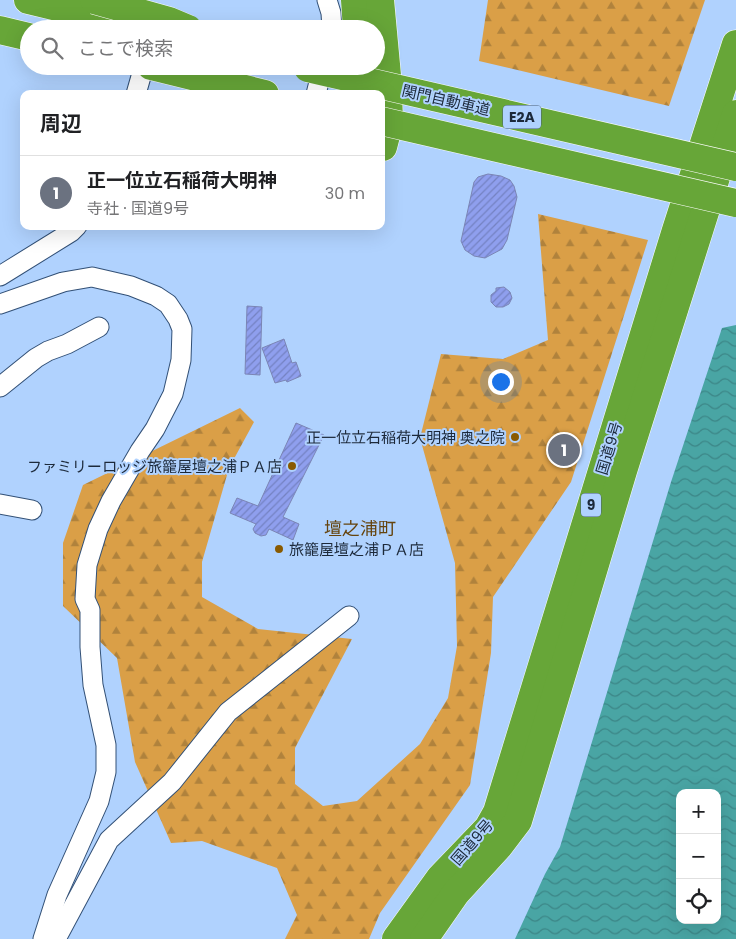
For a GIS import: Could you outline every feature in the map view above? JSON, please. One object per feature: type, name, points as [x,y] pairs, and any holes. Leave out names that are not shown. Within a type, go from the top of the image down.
[{"type":"highway","points":[[28,0],[111,20]]},
{"type":"highway","points":[[94,0],[165,20]]},
{"type":"highway","points":[[356,0],[357,20]]},
{"type":"highway","points":[[380,0],[382,20]]},
{"type":"highway","points":[[0,30],[20,35]]},
{"type":"highway","name":"国道9号","points":[[396,939],[440,878],[488,828],[497,812],[676,230],[736,44]]},
{"type":"highway","points":[[385,54],[389,124],[385,130]]},
{"type":"highway","points":[[187,75],[249,90]]},
{"type":"highway","name":"関門自動車道","points":[[342,75],[736,167]]},
{"type":"highway","points":[[350,90],[352,75]]},
{"type":"highway","name":"国道9号","points":[[424,939],[456,893],[499,846],[518,820],[623,471],[736,114]]},
{"type":"highway","name":"E2A","points":[[385,135],[736,203]]},
{"type":"street","points":[[155,20],[161,0]]},
{"type":"street","points":[[327,0],[331,20]]},
{"type":"street","points":[[137,90],[141,75]]},
{"type":"street","points":[[317,90],[321,75]]},
{"type":"street","points":[[0,276],[73,230]]},
{"type":"street","points":[[0,304],[63,282],[92,278],[131,286],[156,296],[168,304],[182,329],[181,360],[173,394],[155,429],[111,501],[98,529],[87,565],[86,599],[90,610],[90,647],[94,685],[106,745],[106,772],[99,801],[57,895],[48,939]]},
{"type":"street","points":[[0,387],[36,358],[99,327]]},
{"type":"street","points":[[0,504],[32,510]]},
{"type":"street","points":[[48,939],[109,840],[172,782],[228,712],[349,616]]},
{"type":"green space","points":[[488,0],[705,0],[669,106],[479,61]]},
{"type":"green space","points":[[538,214],[648,240],[571,482],[493,597],[491,653],[470,785],[380,913],[369,939],[285,939],[297,915],[277,868],[202,841],[171,843],[135,762],[117,658],[63,606],[63,543],[83,485],[240,408],[254,422],[229,468],[202,562],[202,597],[258,629],[352,639],[295,748],[295,784],[323,806],[357,801],[420,744],[448,698],[457,646],[455,563],[420,438],[441,354],[503,359],[548,340]]},
{"type":"water","points":[[736,325],[736,939],[515,939],[545,874],[560,847],[671,482],[722,328]]},
{"type":"building","points":[[488,174],[510,180],[517,197],[507,240],[502,249],[485,258],[474,256],[465,250],[461,241],[474,182],[478,177]]},
{"type":"building","points":[[504,287],[510,292],[512,298],[509,304],[503,307],[496,307],[491,302],[491,295],[496,291],[496,288]]},
{"type":"building","points":[[247,306],[262,307],[260,375],[245,374]]},
{"type":"building","points":[[284,339],[292,363],[296,362],[301,376],[287,382],[286,380],[275,383],[262,348]]},
{"type":"building","name":"ファミリーロッジ旅籠屋壇之浦ＰＡ店","points":[[296,423],[324,435],[283,517],[299,524],[293,540],[269,529],[266,535],[261,536],[255,533],[253,529],[256,524],[230,513],[237,498],[258,506]]},
{"type":"building","points":[[558,444],[571,447],[569,455],[556,452]]},
{"type":"place","name":"正一位立石稲荷大明神 奥之院","points":[[515,437]]},
{"type":"place","name":"正一位立石稲荷大明神","points":[[564,450]]},
{"type":"place","name":"ファミリーロッジ旅籠屋壇之浦ＰＡ店","points":[[292,466]]},
{"type":"place","name":"旅籠屋壇之浦ＰＡ店","points":[[279,549]]},
{"type":"district","name":"壇之浦町","points":[[360,528]]}]
